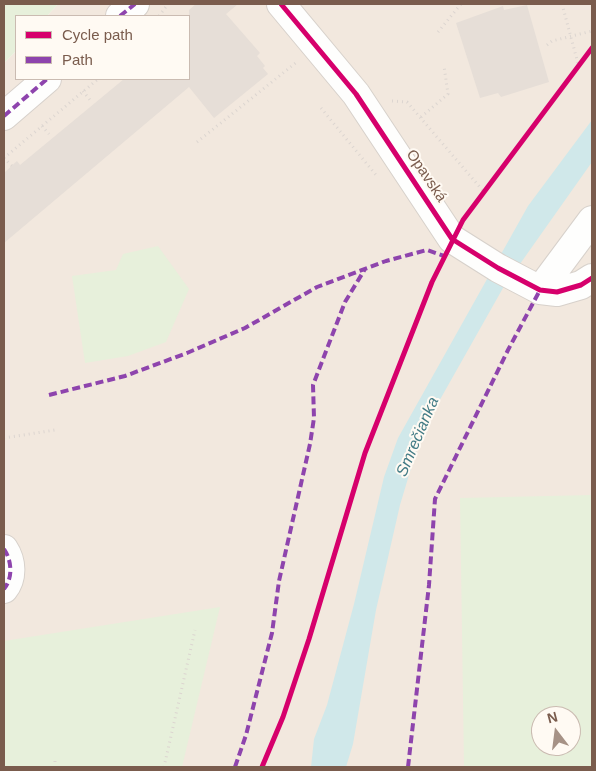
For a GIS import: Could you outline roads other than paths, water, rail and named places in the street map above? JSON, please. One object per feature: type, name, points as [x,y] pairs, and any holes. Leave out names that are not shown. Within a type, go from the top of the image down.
[{"type":"street","points":[[121,15],[135,4]]},
{"type":"street","name":"Opavská","points":[[281,4],[356,94],[452,239],[498,268],[540,290],[557,292],[581,285],[592,278]]},
{"type":"street","points":[[4,116],[46,80]]},
{"type":"street","points":[[540,290],[592,220]]},
{"type":"street","points":[[4,549],[10,562],[10,574],[4,589]]},
{"type":"water","name":"Smrečianka","points":[[592,120],[592,162],[503,288],[433,412],[415,455],[400,505],[376,610],[353,744],[346,767],[311,767],[314,739],[327,705],[354,604],[384,477],[398,438],[528,206]]}]
